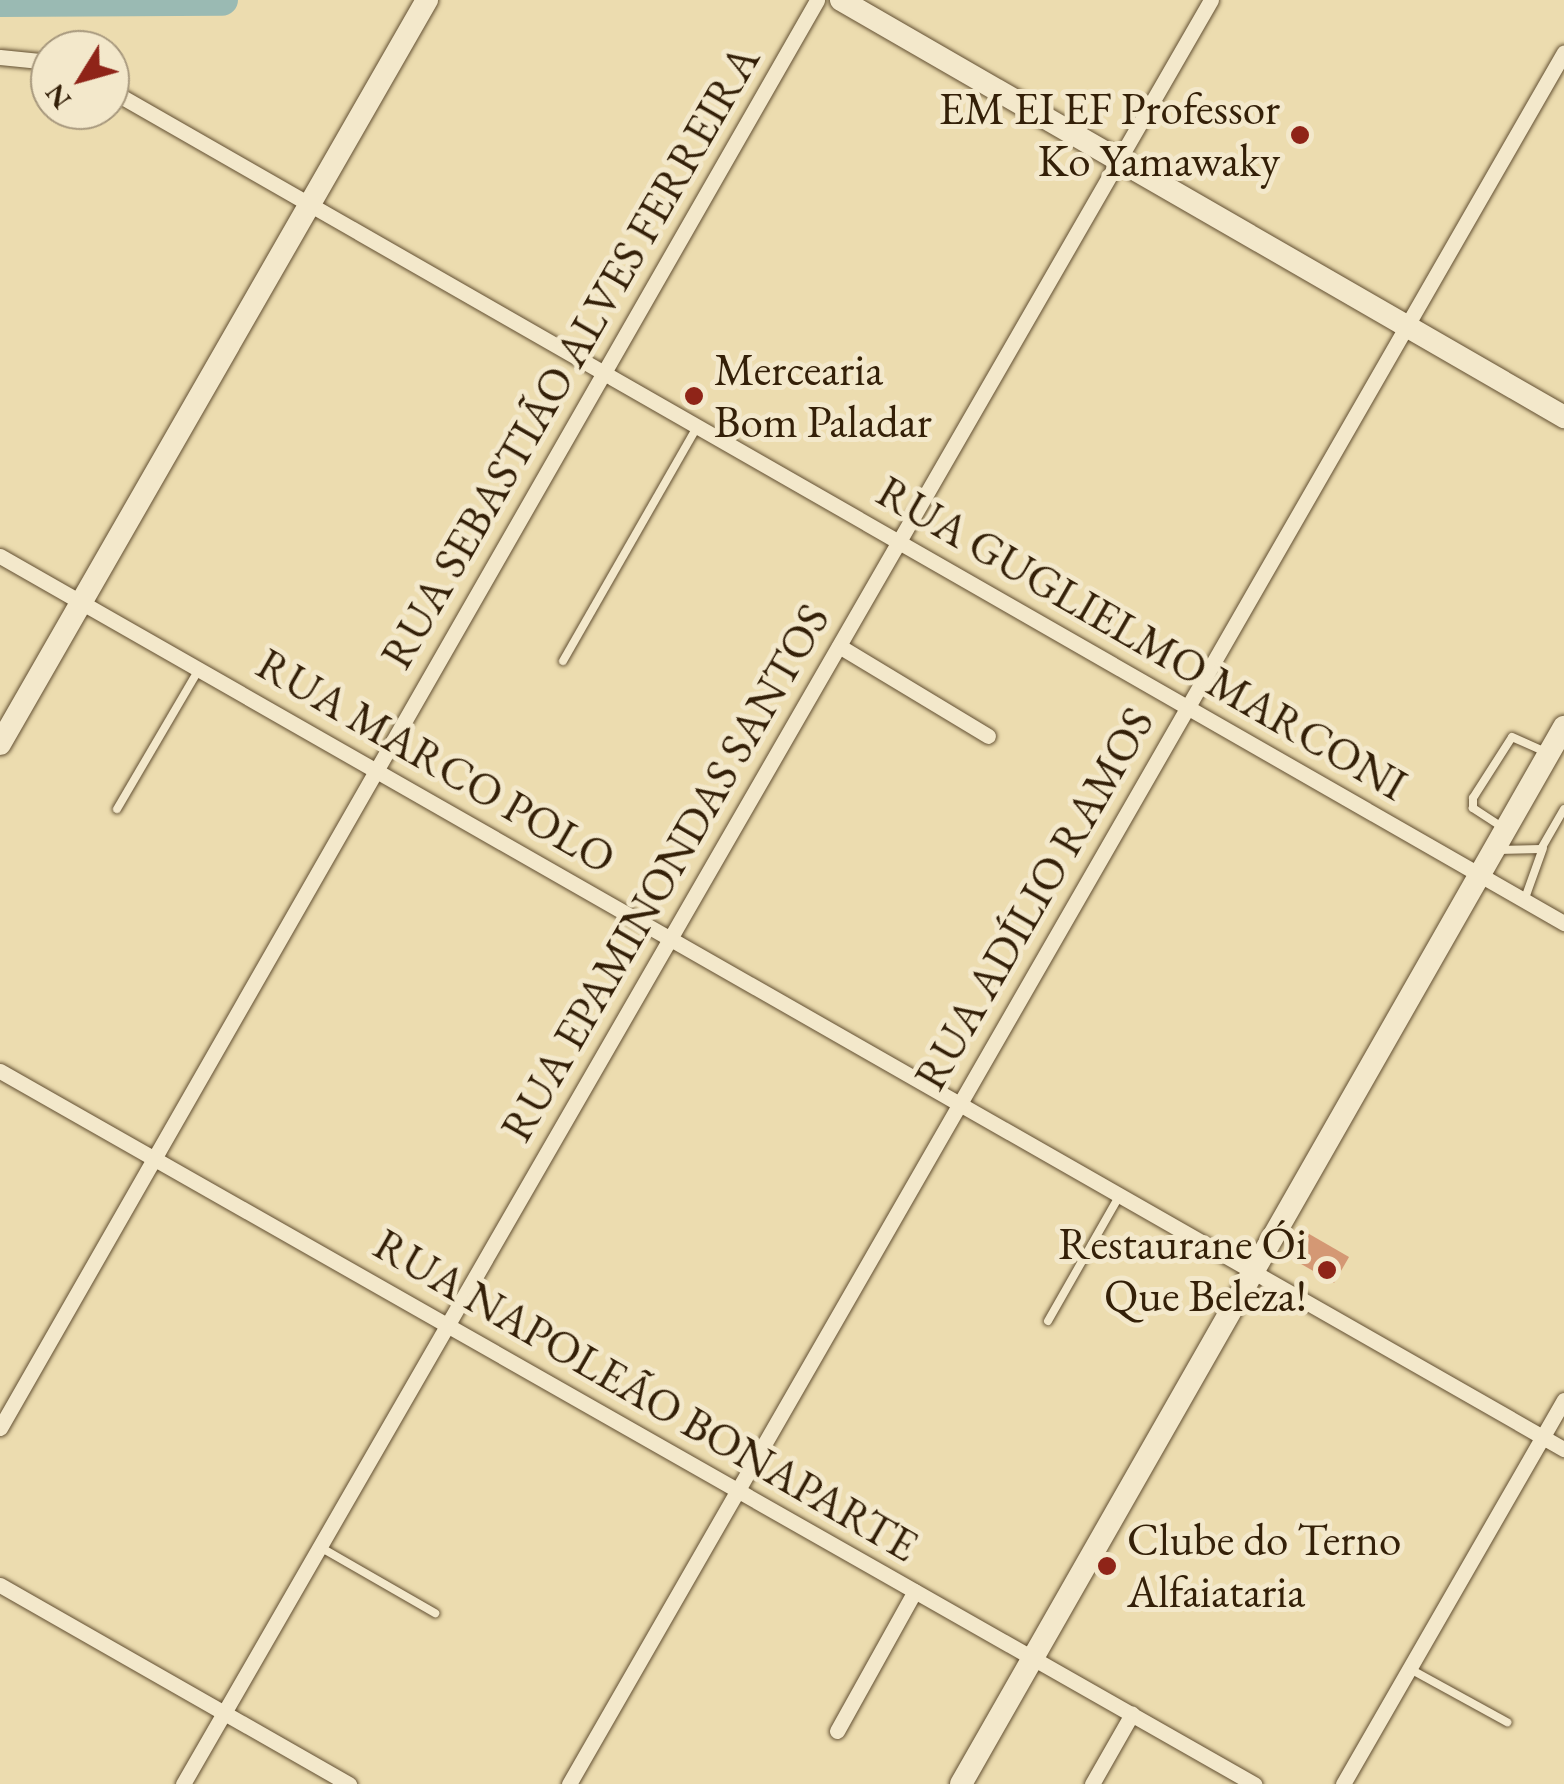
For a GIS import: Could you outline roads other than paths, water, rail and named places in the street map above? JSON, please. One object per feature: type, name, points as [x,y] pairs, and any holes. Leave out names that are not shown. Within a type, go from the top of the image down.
[{"type":"street","points":[[0,744],[427,0]]},
{"type":"street","name":"RUA SEBASTIÃO ALVES FERREIRA","points":[[0,1428],[817,0]]},
{"type":"street","points":[[841,0],[1564,417]]},
{"type":"street","name":"RUA EPAMINONDAS SANTOS","points":[[183,1784],[1211,0]]},
{"type":"street","name":"RUA ADÍLIO RAMOS","points":[[570,1784],[1564,52]]},
{"type":"street","points":[[0,74],[4,58],[30,60]]},
{"type":"street","name":"RUA GUGLIELMO MARCONI","points":[[130,102],[1564,924]]},
{"type":"street","name":"RUA MARCO POLO","points":[[0,556],[1564,1449]]},
{"type":"street","points":[[839,646],[988,736]]},
{"type":"street","points":[[961,1784],[1506,829],[1553,760],[1564,727]]},
{"type":"street","name":"RUA NAPOLEÃO BONAPARTE","points":[[0,1072],[1254,1784]]},
{"type":"street","points":[[1344,1784],[1564,1400]]},
{"type":"street","points":[[0,1585],[349,1784]]},
{"type":"street","points":[[837,1731],[915,1591]]},
{"type":"street","points":[[1092,1784],[1132,1714]]},
{"type":"lane","points":[[563,661],[697,427]]},
{"type":"lane","points":[[117,809],[199,669]]},
{"type":"lane","points":[[1506,829],[1472,808],[1472,798],[1512,737],[1553,760]]},
{"type":"lane","points":[[1524,901],[1543,848],[1564,809]]},
{"type":"lane","points":[[1494,850],[1543,848]]},
{"type":"lane","points":[[1048,1321],[1120,1195]]},
{"type":"lane","points":[[320,1547],[435,1613]]},
{"type":"lane","points":[[1410,1669],[1507,1722]]},
{"type":"waterway","points":[[0,1],[222,0]]},
{"type":"place","name":"EM EI EF Professor Ko Yamawaky","points":[[1300,135]]},
{"type":"place","name":"Mercearia Bom Paladar","points":[[694,396]]},
{"type":"place","name":"Restaurane Ói Que Beleza!","points":[[1327,1270]]},
{"type":"place","name":"Clube do Terno Alfaiataria","points":[[1107,1566]]}]
